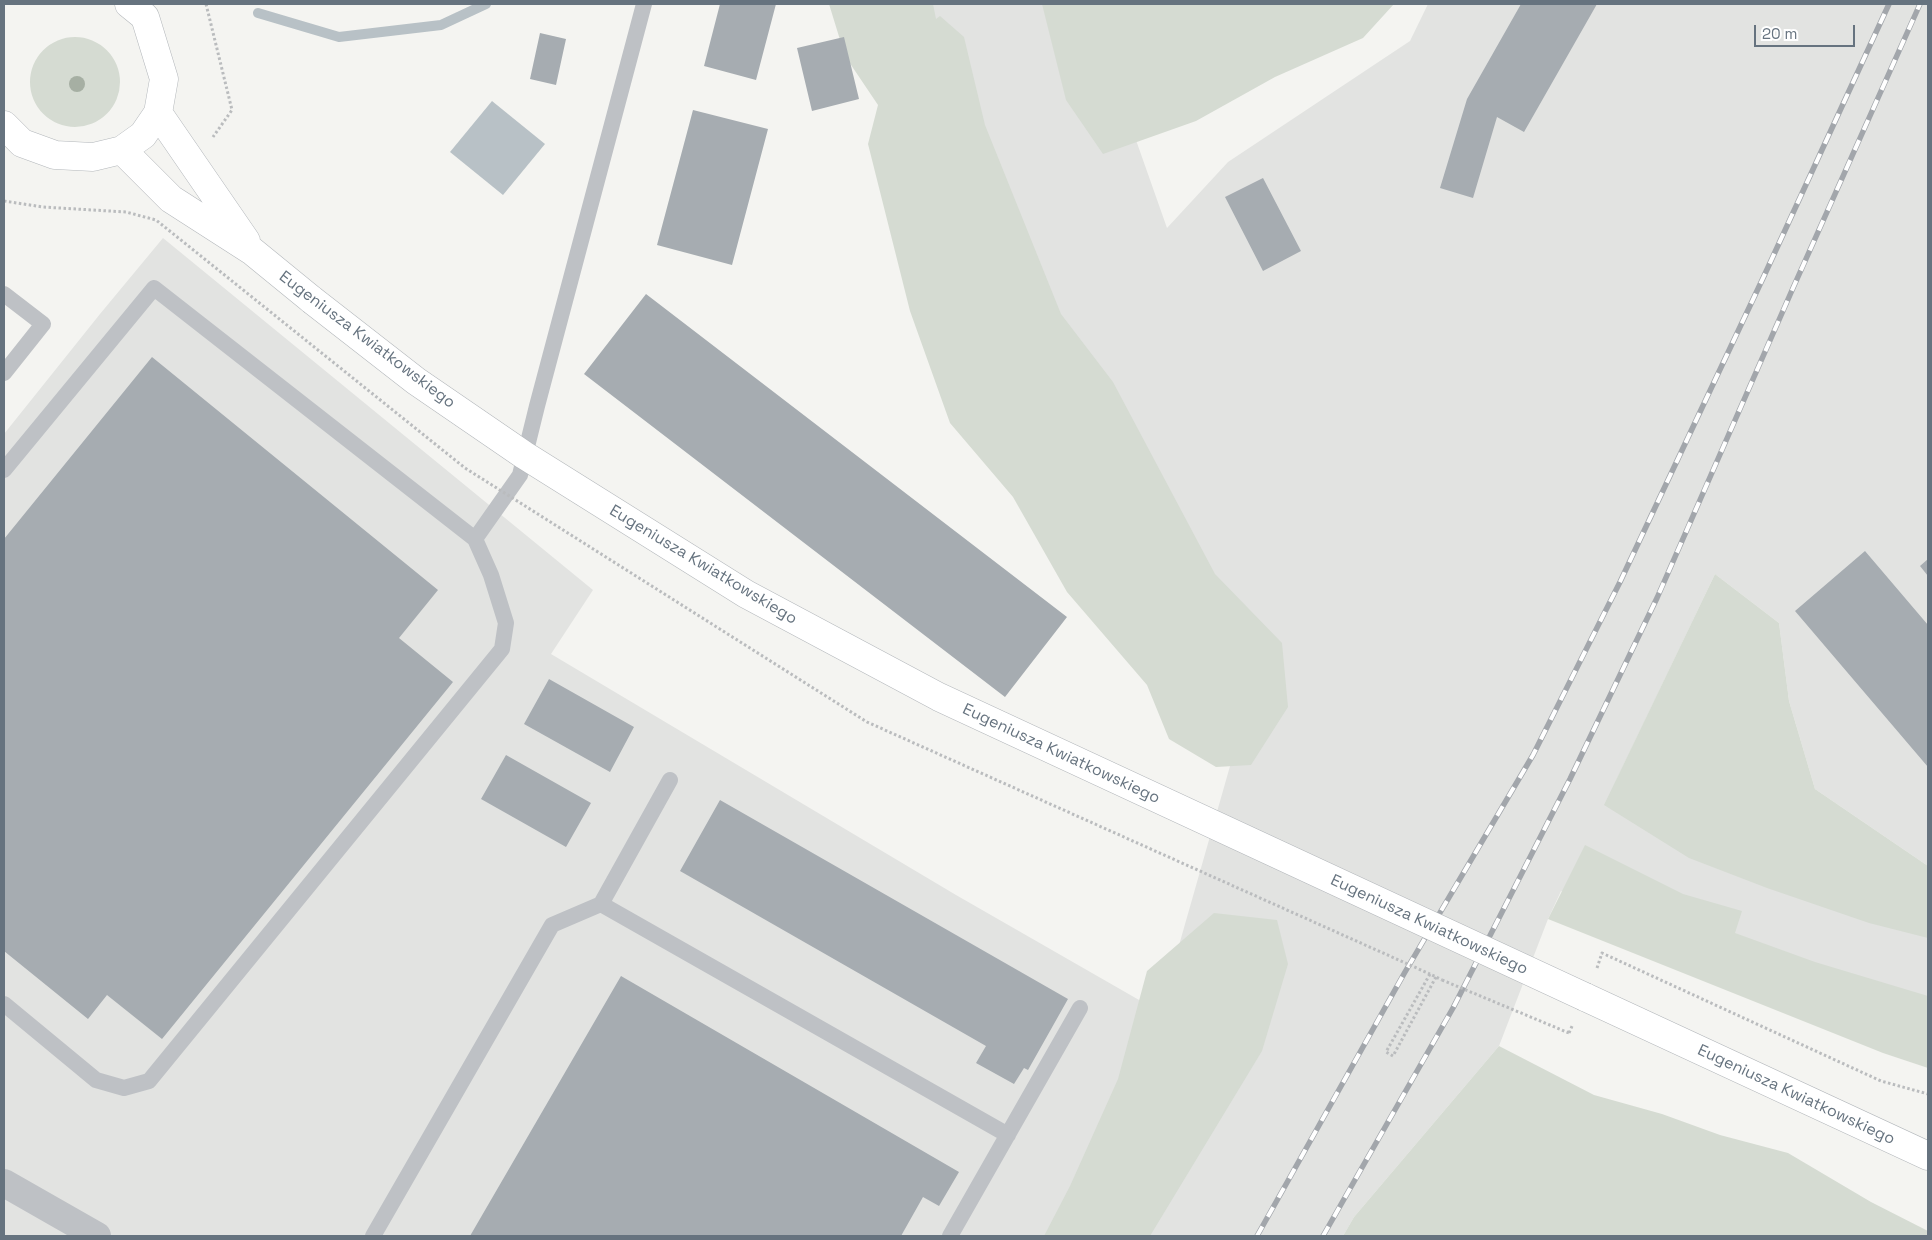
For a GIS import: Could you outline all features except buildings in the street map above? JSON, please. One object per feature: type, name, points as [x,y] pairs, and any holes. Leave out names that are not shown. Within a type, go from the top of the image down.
[{"type":"street","points":[[10,139],[55,155],[93,157],[122,150],[143,135],[158,113],[164,79],[139,8]]},
{"type":"street","name":"Eugeniusza Kwiatkowskiego","points":[[158,113],[252,251]]},
{"type":"street","name":"Eugeniusza Kwiatkowskiego","points":[[122,150],[171,199],[252,251],[416,381],[524,455],[746,594],[939,697],[1928,1156]]},
{"type":"street","points":[[4,1183],[97,1236]]},
{"type":"lane","points":[[475,540],[520,475],[644,4]]},
{"type":"lane","points":[[4,470],[154,288],[475,540],[491,575],[506,623],[502,649],[149,1081],[124,1088],[96,1080],[4,1004]]},
{"type":"lane","points":[[4,294],[44,324],[4,373]]},
{"type":"lane","points":[[372,1236],[552,925],[601,904],[670,780]]},
{"type":"lane","points":[[601,904],[1008,1135]]},
{"type":"lane","points":[[950,1236],[1080,1008]]},
{"type":"path","points":[[206,4],[232,110]]},
{"type":"path","points":[[1602,953],[1882,1081],[1928,1094]]},
{"type":"path","points":[[1388,956],[1569,1033]]},
{"type":"path","points":[[1430,974],[1386,1052],[1393,1056],[1436,977]]},
{"type":"shaded area","points":[[829,4],[933,4],[936,19],[940,16],[964,37],[985,125],[1061,314],[1113,382],[1215,574],[1282,643],[1288,707],[1251,765],[1216,767],[1169,739],[1147,685],[1067,592],[1013,497],[950,423],[910,311],[868,144],[878,105],[845,56]]},
{"type":"shaded area","points":[[879,4],[1088,4],[1167,228],[1228,162],[1410,41],[1428,4],[1928,4],[1928,866],[1815,789],[1789,701],[1779,623],[1715,574],[1616,781],[1928,922],[1928,1023],[1561,891],[1548,919],[1499,1046],[1354,1217],[1343,1236],[4,1236],[4,434],[163,238],[593,590],[551,654],[956,895],[1160,1012],[1242,724]]},
{"type":"shaded area","points":[[1042,4],[1394,4],[1363,38],[1275,77],[1196,121],[1103,154],[1066,100]]},
{"type":"shaded area","points":[[75,37],[92,40],[107,50],[117,65],[120,82],[117,99],[107,114],[92,124],[75,127],[58,124],[43,114],[33,99],[30,82],[33,65],[43,50],[58,40]]},
{"type":"shaded area","points":[[492,101],[545,144],[503,195],[450,152]]},
{"type":"shaded area","points":[[1715,574],[1779,623],[1789,701],[1815,789],[1928,866],[1928,938],[1869,923],[1767,888],[1689,858],[1604,805]]},
{"type":"shaded area","points":[[1585,845],[1683,894],[1742,911],[1735,933],[1815,962],[1928,996],[1928,1068],[1883,1053],[1548,919]]},
{"type":"shaded area","points":[[1214,913],[1277,920],[1288,964],[1262,1051],[1150,1236],[1044,1236],[1070,1186],[1118,1079],[1147,971]]},
{"type":"shaded area","points":[[1499,1046],[1594,1095],[1662,1114],[1720,1135],[1788,1153],[1871,1202],[1928,1231],[1928,1236],[1343,1236],[1354,1217]]},
{"type":"waterway","points":[[258,13],[339,37],[441,25],[486,4]]},
{"type":"railway","points":[[1257,1236],[1405,972],[1533,755],[1620,582],[1889,4]]},
{"type":"railway","points":[[1323,1236],[1453,1008],[1570,779],[1657,598],[1920,4]]}]
